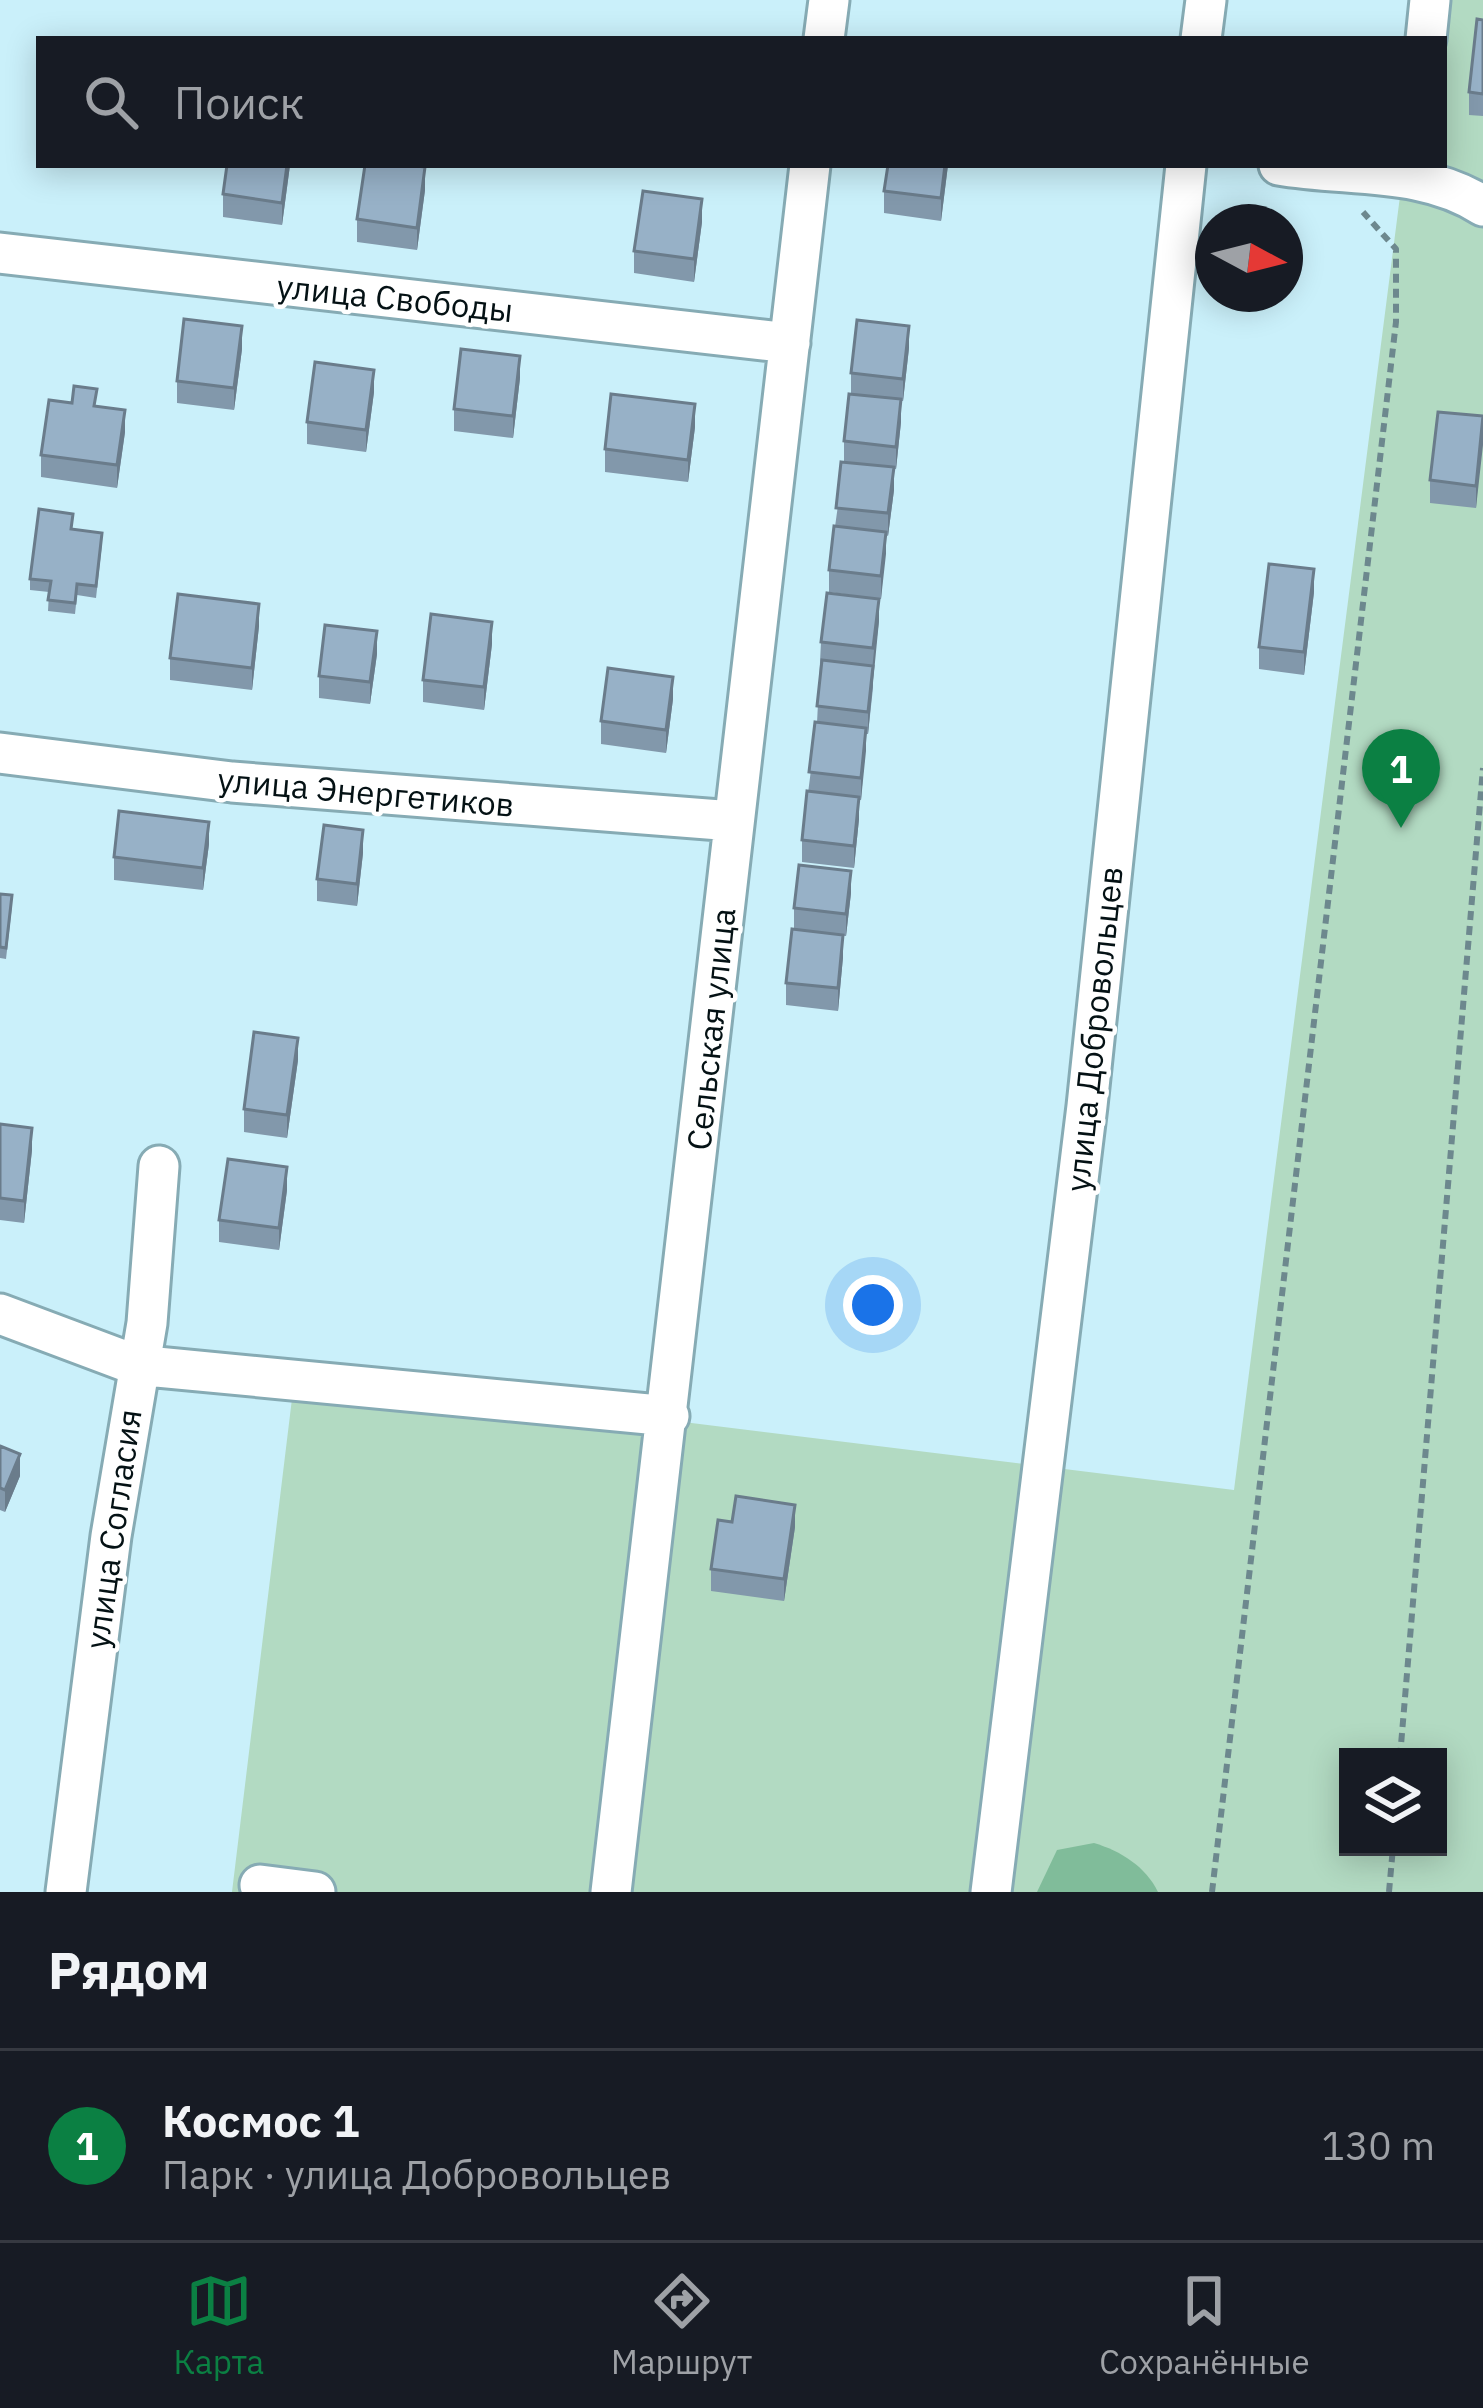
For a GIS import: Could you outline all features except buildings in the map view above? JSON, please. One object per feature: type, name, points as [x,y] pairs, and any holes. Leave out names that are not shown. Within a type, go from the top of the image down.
[{"type":"street","points":[[824,36],[829,0]]},
{"type":"street","points":[[1201,36],[1206,0]]},
{"type":"street","points":[[1426,36],[1430,0]]},
{"type":"street","name":"Сельская улица","points":[[611,1892],[810,168]]},
{"type":"street","name":"улица Добровольцев","points":[[991,1892],[1087,1106],[1186,168]]},
{"type":"street","points":[[1298,168],[1329,173],[1412,171],[1483,206]]},
{"type":"street","name":"улица Свободы","points":[[0,253],[790,343]]},
{"type":"street","name":"улица Энергетиков","points":[[0,753],[232,782],[733,821]]},
{"type":"street","name":"улица Согласия","points":[[65,1892],[136,1365],[147,1323],[159,1166]]},
{"type":"street","points":[[0,1314],[136,1365],[669,1416]]},
{"type":"street","points":[[260,1885],[315,1892]]},
{"type":"path","points":[[1212,1892],[1396,322],[1396,249],[1329,173]]},
{"type":"path","points":[[1401,1748],[1483,767]]},
{"type":"path","points":[[1389,1892],[1392,1856]]},
{"type":"green space","points":[[1425,0],[1483,0],[1483,1892],[232,1892],[295,1374],[1234,1490],[1404,168],[1447,168],[1447,36],[1443,36]]},
{"type":"green space","points":[[1094,1843],[1132,1861],[1158,1892],[1037,1892],[1057,1850]]},
{"type":"place","name":"Космос 1","points":[[1401,828]]}]
